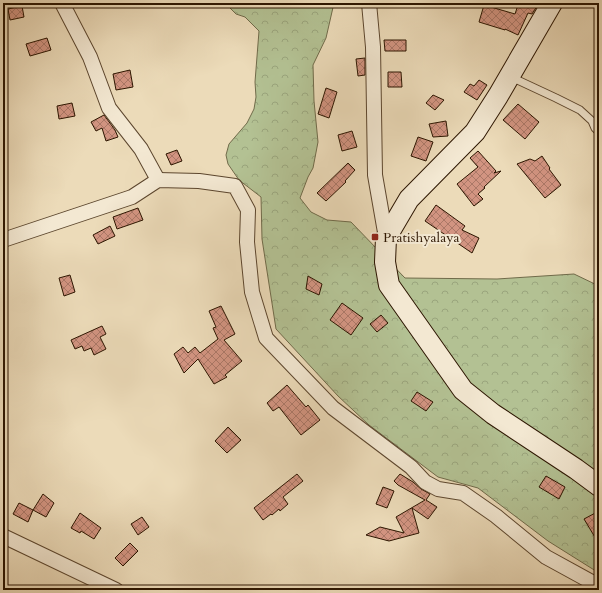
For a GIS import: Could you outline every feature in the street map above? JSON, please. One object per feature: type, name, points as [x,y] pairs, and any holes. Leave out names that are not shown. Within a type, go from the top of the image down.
[{"type":"main road","points":[[552,3],[510,77],[475,132],[409,199],[386,238],[385,262],[389,285],[463,390],[492,414],[576,469],[599,486]]},
{"type":"street","points":[[62,3],[90,57],[109,108],[141,149],[158,180]]},
{"type":"street","points":[[369,3],[373,47],[375,175],[386,238]]},
{"type":"street","points":[[3,240],[132,197],[158,180],[199,181],[235,186],[248,210],[247,242],[252,292],[266,338],[333,408],[410,467],[425,482],[438,489],[463,493],[496,516],[546,557],[599,586]]},
{"type":"street","points":[[3,536],[116,590]]},
{"type":"lane","points":[[510,77],[580,110],[592,121],[595,128],[599,132]]},
{"type":"green space","points":[[225,3],[334,3],[326,38],[313,65],[314,101],[318,142],[313,168],[300,198],[311,212],[327,220],[351,222],[405,278],[497,279],[574,274],[599,286],[599,573],[548,541],[478,488],[438,477],[369,425],[338,396],[276,329],[262,239],[261,197],[239,180],[228,164],[226,155],[229,144],[247,123],[254,109],[256,97],[255,82],[259,31],[245,17],[236,14]]},
{"type":"building","points":[[506,3],[539,3],[532,14],[528,13],[518,35],[505,29],[479,22],[484,5],[515,14],[517,8]]},
{"type":"building","points":[[22,6],[24,17],[10,20],[8,9]]},
{"type":"building","points":[[47,38],[51,50],[30,56],[26,44]]},
{"type":"building","points":[[384,40],[406,40],[406,51],[385,51]]},
{"type":"building","points":[[365,58],[365,75],[358,76],[356,59]]},
{"type":"building","points":[[130,70],[133,87],[116,90],[113,74]]},
{"type":"building","points":[[388,72],[401,72],[402,87],[388,87]]},
{"type":"building","points":[[479,80],[487,85],[477,100],[464,92],[470,84],[474,86]]},
{"type":"building","points":[[326,88],[337,92],[329,118],[318,114]]},
{"type":"building","points":[[433,95],[444,100],[435,110],[426,103]]},
{"type":"building","points":[[72,103],[75,116],[59,119],[57,106]]},
{"type":"building","points":[[518,104],[539,122],[525,139],[503,120]]},
{"type":"building","points":[[104,115],[115,130],[118,137],[106,141],[102,128],[96,131],[91,122]]},
{"type":"building","points":[[446,121],[448,136],[433,137],[429,124]]},
{"type":"building","points":[[352,131],[357,147],[342,151],[338,135]]},
{"type":"building","points":[[418,137],[433,142],[426,161],[411,156]]},
{"type":"building","points":[[177,150],[182,161],[171,165],[166,154]]},
{"type":"building","points":[[478,151],[496,171],[494,173],[501,171],[478,194],[483,199],[474,206],[457,184],[478,167],[470,158]]},
{"type":"building","points":[[542,156],[550,168],[549,169],[561,185],[545,198],[517,164],[530,159],[535,161]]},
{"type":"building","points":[[348,163],[355,170],[345,181],[346,182],[326,201],[317,193]]},
{"type":"building","points":[[436,205],[465,226],[462,230],[479,238],[472,253],[425,221]]},
{"type":"building","points":[[138,208],[143,220],[117,229],[113,217]]},
{"type":"building","points":[[110,226],[115,236],[98,244],[93,235]]},
{"type":"building","points":[[70,275],[75,292],[64,296],[59,278]]},
{"type":"building","points":[[308,276],[322,284],[319,295],[306,289]]},
{"type":"building","points":[[342,303],[363,318],[351,335],[330,320]]},
{"type":"building","points":[[221,306],[235,334],[224,340],[242,361],[225,375],[227,377],[214,384],[198,359],[184,373],[174,354],[183,347],[188,353],[195,347],[200,353],[218,339],[213,328],[216,327],[209,311]]},
{"type":"building","points":[[381,315],[388,323],[377,332],[370,324]]},
{"type":"building","points":[[102,326],[106,334],[100,337],[106,349],[94,355],[91,348],[84,351],[82,346],[75,349],[71,340]]},
{"type":"building","points":[[287,385],[306,407],[308,405],[320,420],[301,435],[279,407],[273,411],[267,403]]},
{"type":"building","points":[[417,392],[433,402],[426,411],[411,401]]},
{"type":"building","points":[[228,427],[241,440],[227,453],[215,441]]},
{"type":"building","points":[[297,474],[303,481],[283,497],[288,504],[280,511],[279,509],[263,520],[254,508]]},
{"type":"building","points":[[400,474],[430,494],[426,500],[437,507],[428,519],[412,508],[419,533],[389,541],[366,535],[380,527],[404,533],[396,517],[425,500],[398,485],[394,481]]},
{"type":"building","points":[[546,476],[565,487],[559,499],[539,487]]},
{"type":"building","points":[[383,487],[394,491],[387,508],[376,504]]},
{"type":"building","points":[[43,494],[54,503],[46,517],[33,510]]},
{"type":"building","points":[[19,503],[33,510],[28,522],[13,514]]},
{"type":"building","points":[[599,511],[599,544],[584,519]]},
{"type":"building","points":[[80,513],[101,528],[94,539],[81,531],[80,533],[71,528]]},
{"type":"building","points":[[142,517],[149,527],[138,535],[131,524]]},
{"type":"building","points":[[130,543],[138,551],[123,566],[115,558]]},
{"type":"place","name":"Pratishyalaya","points":[[375,237]]}]
